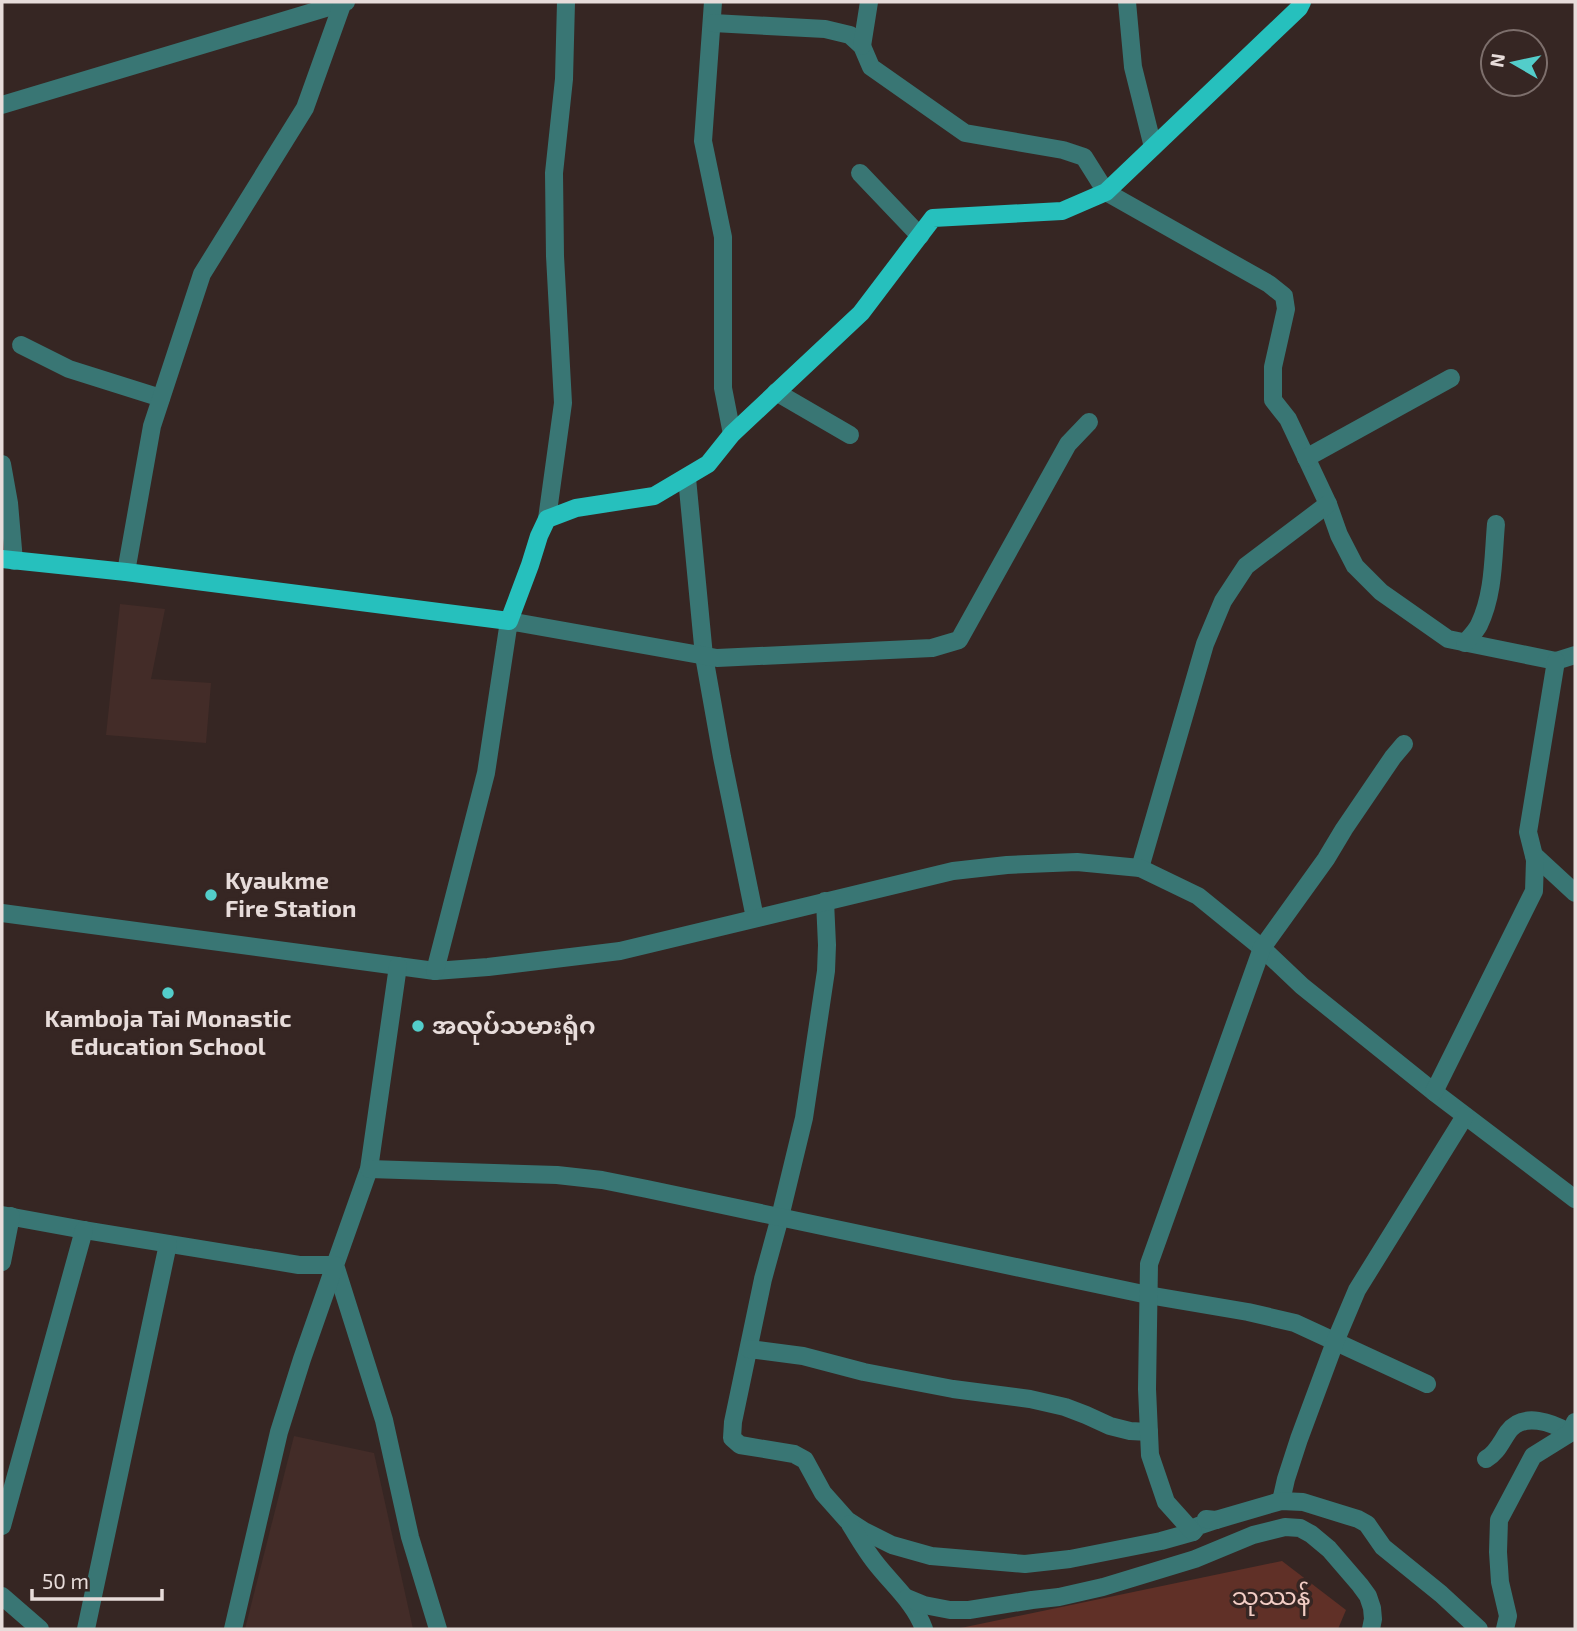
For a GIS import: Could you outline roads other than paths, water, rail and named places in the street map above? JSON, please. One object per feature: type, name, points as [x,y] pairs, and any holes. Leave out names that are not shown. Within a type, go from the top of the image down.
[{"type":"main road","points":[[8,560],[126,572],[509,621],[547,519],[576,508],[654,496],[708,464],[732,434],[861,313],[933,218],[1062,211],[1106,192],[1303,2]]},
{"type":"street","points":[[2,105],[344,2]]},
{"type":"street","points":[[126,572],[152,426],[202,274],[305,108],[344,2]]},
{"type":"street","points":[[547,519],[563,403],[555,256],[554,173],[564,79],[566,2]]},
{"type":"street","points":[[713,2],[703,141],[723,237],[723,387],[732,434]]},
{"type":"street","points":[[862,46],[869,2]]},
{"type":"street","points":[[1127,2],[1133,67],[1153,147]]},
{"type":"street","points":[[713,23],[825,29],[850,35],[862,46],[871,67],[965,133],[1063,150],[1084,157],[1106,192],[1269,284],[1284,296],[1286,309],[1273,367],[1273,400],[1288,419],[1354,566],[1381,592],[1448,639],[1556,661],[1575,655]]},
{"type":"street","points":[[860,173],[920,236]]},
{"type":"street","points":[[21,345],[69,369],[161,398]]},
{"type":"street","points":[[1306,458],[1451,378]]},
{"type":"street","points":[[776,392],[850,435]]},
{"type":"street","points":[[435,971],[486,773],[509,621],[717,659],[932,648],[959,640],[1068,444],[1089,422]]},
{"type":"street","points":[[2,464],[9,503],[8,560]]},
{"type":"street","points":[[687,478],[704,656],[755,918]]},
{"type":"street","points":[[1140,868],[1205,644],[1223,601],[1246,566],[1328,504]]},
{"type":"street","points":[[1465,642],[1478,626],[1485,609],[1492,579],[1496,524]]},
{"type":"street","points":[[1434,1092],[1534,891],[1535,860],[1528,832],[1556,661]]},
{"type":"street","points":[[1193,1532],[1166,1502],[1150,1455],[1147,1389],[1149,1264],[1262,948],[1326,859],[1393,757],[1405,744]]},
{"type":"street","points":[[1534,855],[1575,893]]},
{"type":"street","points":[[2,913],[435,971],[620,951],[953,871],[1007,864],[1077,862],[1140,868],[1198,896],[1262,948],[1302,986],[1434,1092],[1575,1199]]},
{"type":"street","points":[[825,901],[826,971],[804,1118],[763,1279],[732,1438],[740,1445],[794,1454],[805,1460],[823,1493],[847,1520],[876,1564],[907,1598],[925,1629]]},
{"type":"street","points":[[233,1629],[279,1432],[369,1170],[398,966]]},
{"type":"street","points":[[1280,1501],[1298,1439],[1357,1290],[1465,1116]]},
{"type":"street","points":[[369,1170],[557,1175],[636,1186],[1294,1323],[1427,1384]]},
{"type":"street","points":[[2,1262],[6,1216],[299,1265],[335,1265]]},
{"type":"street","points":[[2,1526],[84,1230]]},
{"type":"street","points":[[86,1629],[168,1244]]},
{"type":"street","points":[[335,1265],[384,1420],[410,1537],[438,1629]]},
{"type":"street","points":[[749,1349],[803,1356],[863,1372],[953,1390],[1030,1399],[1065,1407],[1110,1426],[1149,1432]]},
{"type":"street","points":[[1486,1458],[1494,1455],[1510,1429],[1517,1424],[1542,1421],[1573,1428]]},
{"type":"street","points":[[1505,1629],[1508,1616],[1500,1582],[1499,1520],[1533,1456],[1573,1428]]},
{"type":"street","points":[[1165,1497],[1189,1513],[1203,1519],[1216,1520]]},
{"type":"street","points":[[847,1520],[892,1545],[931,1556],[1026,1564],[1070,1559],[1161,1541],[1193,1532],[1198,1527],[1256,1507],[1280,1501],[1303,1502],[1367,1524],[1383,1547],[1479,1629]]},
{"type":"street","points":[[907,1598],[924,1605],[969,1610],[1059,1597],[1103,1587],[1195,1559],[1253,1535],[1285,1527],[1300,1528],[1329,1549],[1368,1596],[1372,1608],[1371,1629]]},
{"type":"street","points":[[2,1596],[40,1629]]},
{"type":"place","name":"Kyaukme Fire Station","points":[[211,895]]},
{"type":"place","name":"Kamboja Tai Monastic Education School","points":[[168,993]]},
{"type":"place","name":"အလုပ်သမားရုံဂ","points":[[418,1026]]},
{"type":"park label","name":"သုဿန်","points":[[1271,1597]]}]
